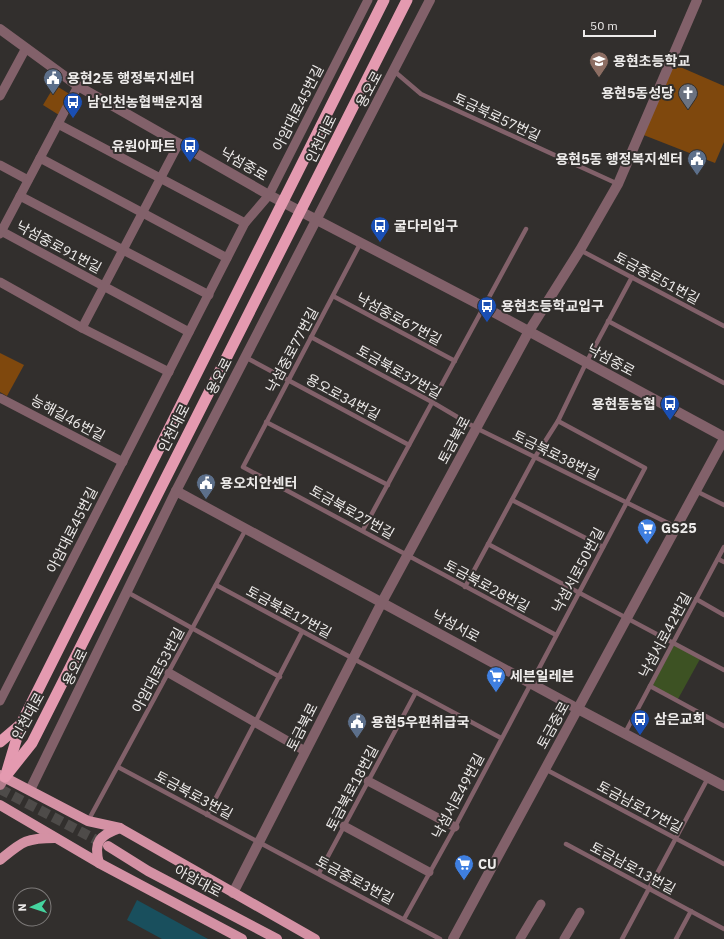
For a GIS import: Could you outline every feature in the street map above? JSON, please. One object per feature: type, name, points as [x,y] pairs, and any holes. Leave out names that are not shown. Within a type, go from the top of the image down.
[{"type":"highway","name":"인천대로","points":[[2,779],[21,724],[384,0]]},
{"type":"highway","name":"인천대로","points":[[2,779],[32,743],[407,0]]},
{"type":"highway","points":[[0,742],[21,724]]},
{"type":"main road","points":[[2,779],[30,790],[88,821],[120,828],[315,939]]},
{"type":"main road","points":[[0,805],[99,863],[242,939]]},
{"type":"main road","points":[[99,863],[96,853],[97,845],[108,832],[120,828]]},
{"type":"main road","points":[[0,860],[22,842],[35,838],[55,838]]},
{"type":"main road","name":"아암대로","points":[[108,846],[148,871],[277,939]]},
{"type":"street","name":"아암대로45번길","points":[[0,701],[245,223],[269,195],[368,0]]},
{"type":"street","name":"용오로","points":[[30,790],[176,491],[430,0]]},
{"type":"street","name":"토금북로","points":[[233,893],[382,602],[528,331],[580,250],[618,184],[697,0]]},
{"type":"street","name":"낙섬중로","points":[[0,29],[78,86],[269,195],[360,244],[484,307],[724,438]]},
{"type":"street","points":[[0,96],[26,48]]},
{"type":"street","points":[[1,233],[78,86]]},
{"type":"street","points":[[58,124],[245,223]]},
{"type":"street","name":"낙섬중로91번길","points":[[82,328],[179,143]]},
{"type":"street","points":[[40,158],[142,214],[227,258]]},
{"type":"street","points":[[0,165],[28,180]]},
{"type":"street","name":"낙섬중로91번길","points":[[20,196],[123,250]]},
{"type":"street","name":"낙섬중로91번길","points":[[1,233],[104,286]]},
{"type":"street","points":[[123,250],[209,295]]},
{"type":"street","points":[[0,282],[82,328],[169,372]]},
{"type":"street","points":[[104,286],[190,332]]},
{"type":"street","name":"능해길46번길","points":[[0,398],[123,462]]},
{"type":"street","name":"토금중로","points":[[453,939],[724,438]]},
{"type":"street","name":"낙섬서로","points":[[176,491],[578,709],[724,786]]},
{"type":"street","points":[[169,673],[305,751]]},
{"type":"street","points":[[368,781],[455,827]]},
{"type":"street","points":[[344,826],[429,872]]},
{"type":"street","points":[[520,939],[541,904]]},
{"type":"street","points":[[564,939],[580,912]]},
{"type":"lane","name":"토금북로57번길","points":[[394,71],[421,94],[618,184]]},
{"type":"lane","points":[[363,530],[526,229]]},
{"type":"lane","name":"낙섬중로77번길","points":[[243,467],[360,244]]},
{"type":"lane","name":"토금중로51번길","points":[[580,250],[724,326]]},
{"type":"lane","points":[[465,587],[535,457],[558,421],[586,362],[632,277]]},
{"type":"lane","name":"낙섬중로67번길","points":[[333,296],[455,361]]},
{"type":"lane","points":[[608,321],[724,383]]},
{"type":"lane","name":"토금북로37번길","points":[[311,337],[432,402],[476,428]]},
{"type":"lane","name":"용오로34번길","points":[[245,356],[409,445]]},
{"type":"lane","name":"낙섬서로50번길","points":[[530,682],[645,468],[558,421]]},
{"type":"lane","points":[[266,422],[388,484]]},
{"type":"lane","name":"토금북로38번길","points":[[476,428],[676,527]]},
{"type":"lane","name":"토금북로27번길","points":[[243,467],[363,530],[407,556]]},
{"type":"lane","points":[[696,490],[724,505]]},
{"type":"lane","points":[[512,500],[603,547]]},
{"type":"lane","name":"아암대로53번길","points":[[88,821],[246,528]]},
{"type":"lane","points":[[488,544],[724,670]]},
{"type":"lane","name":"낙섬서로42번길","points":[[625,733],[724,547]]},
{"type":"lane","name":"토금북로28번길","points":[[407,556],[556,635]]},
{"type":"lane","points":[[718,559],[724,562]]},
{"type":"lane","name":"토금북로17번길","points":[[216,585],[353,659]]},
{"type":"lane","points":[[126,592],[280,677]]},
{"type":"lane","points":[[696,599],[724,615]]},
{"type":"lane","points":[[207,815],[280,677],[302,632]]},
{"type":"lane","points":[[353,659],[501,738]]},
{"type":"lane","name":"낙섬서로49번길","points":[[404,919],[455,827],[530,682]]},
{"type":"lane","points":[[650,686],[724,726]]},
{"type":"lane","name":"토금북로18번길","points":[[319,873],[416,692]]},
{"type":"lane","name":"토금북로3번길","points":[[118,767],[258,842]]},
{"type":"lane","name":"토금남로17번길","points":[[545,769],[724,864]]},
{"type":"lane","points":[[622,939],[708,777]]},
{"type":"lane","name":"토금중로3번길","points":[[258,842],[319,873],[440,939]]},
{"type":"lane","name":"토금남로13번길","points":[[566,844],[724,928]]},
{"type":"lane","points":[[676,939],[691,911]]},
{"type":"green space","points":[[674,645],[700,659],[678,699],[652,686]]},
{"type":"water","points":[[137,900],[208,939],[162,939],[127,920]]},
{"type":"building","name":"용현5동성당","points":[[671,63],[724,86],[724,142],[715,163],[641,134]]},
{"type":"building","points":[[55,85],[71,95],[59,115],[43,105]]},
{"type":"building","points":[[0,353],[24,365],[7,396],[0,392]]},
{"type":"tunnel","points":[[0,789],[106,845]]},
{"type":"place","name":"용현초등학교","points":[[599,78]]},
{"type":"place","name":"용현2동 행정복지센터","points":[[53,95]]},
{"type":"place","name":"용현5동성당","points":[[688,110]]},
{"type":"place","name":"남인천농협백운지점","points":[[73,119]]},
{"type":"place","name":"유원아파트","points":[[190,163]]},
{"type":"place","name":"용현5동 행정복지센터","points":[[697,176]]},
{"type":"place","name":"굴다리입구","points":[[380,243]]},
{"type":"place","name":"용현초등학교입구","points":[[487,323]]},
{"type":"place","name":"용현동농협","points":[[670,421]]},
{"type":"place","name":"용오치안센터","points":[[206,500]]},
{"type":"place","name":"GS25","points":[[647,545]]},
{"type":"place","name":"세븐일레븐","points":[[496,693]]},
{"type":"place","name":"삼은교회","points":[[640,736]]},
{"type":"place","name":"용현5우편취급국","points":[[357,739]]},
{"type":"place","name":"CU","points":[[464,881]]}]
